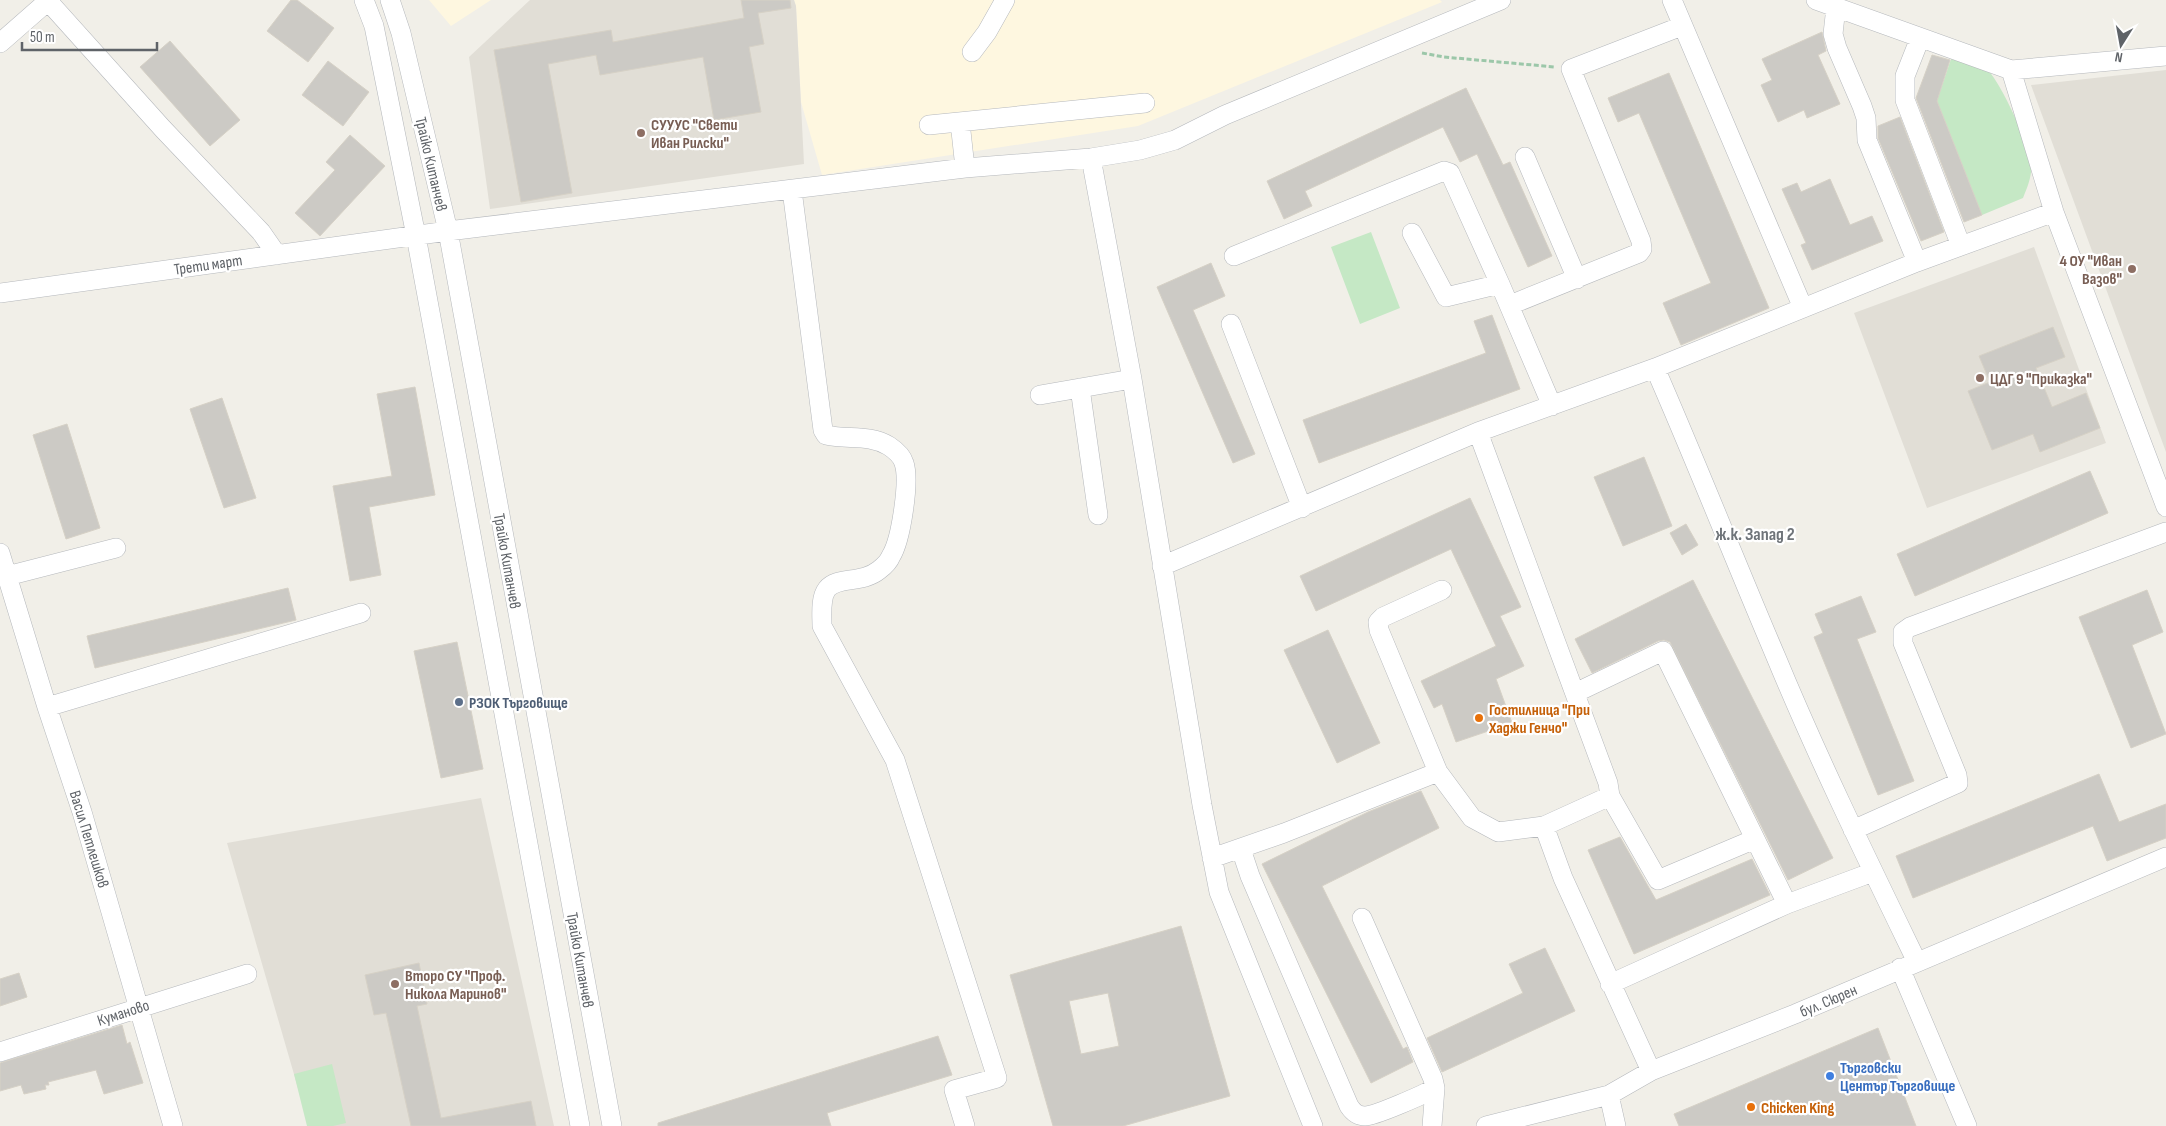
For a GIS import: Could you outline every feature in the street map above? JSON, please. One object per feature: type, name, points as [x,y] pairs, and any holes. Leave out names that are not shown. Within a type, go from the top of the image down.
[{"type":"street","name":"Трайко Китанчев","points":[[364,0],[374,26],[416,236],[580,1126]]},
{"type":"street","name":"Трайко Китанчев","points":[[390,0],[400,33],[448,232],[612,1126]]},
{"type":"street","points":[[972,52],[987,32],[1005,0]]},
{"type":"street","name":"Трети март","points":[[0,293],[416,236],[965,168],[1091,158],[1140,150],[1175,140],[1225,115],[1390,46],[1469,5],[1501,0]]},
{"type":"street","points":[[1672,0],[1802,308]]},
{"type":"street","points":[[1816,0],[2011,70],[2166,56]]},
{"type":"street","points":[[0,43],[52,2],[163,129],[261,232],[277,255]]},
{"type":"street","points":[[1836,8],[1833,34],[1837,48],[1866,118],[1867,140],[1917,262]]},
{"type":"street","points":[[1510,305],[1639,253],[1642,249],[1641,241],[1571,69],[1682,26]]},
{"type":"street","points":[[1920,38],[1905,76],[1905,100],[1961,246]]},
{"type":"street","points":[[2011,70],[2054,212],[2166,507]]},
{"type":"street","points":[[929,125],[1145,103]]},
{"type":"street","points":[[960,122],[965,168]]},
{"type":"street","points":[[1525,157],[1577,279]]},
{"type":"street","points":[[1091,158],[1132,379],[1162,566],[1219,892],[1313,1126]]},
{"type":"street","points":[[1234,256],[1444,171],[1450,173],[1454,178],[1510,305],[1552,406]]},
{"type":"street","points":[[792,190],[823,430],[826,435],[873,439],[890,446],[899,454],[904,463],[904,506],[897,542],[891,558],[878,571],[866,578],[836,582],[826,589],[822,604],[822,626],[895,760],[997,1078],[954,1090],[965,1126]]},
{"type":"street","points":[[1162,566],[1478,432],[1655,368],[1917,262],[2054,212]]},
{"type":"street","points":[[1412,232],[1446,297],[1500,284]]},
{"type":"street","points":[[1231,324],[1302,508]]},
{"type":"street","points":[[1655,368],[1705,483],[1776,659],[1873,872],[1967,1126]]},
{"type":"street","points":[[1040,395],[1132,379]]},
{"type":"street","points":[[1080,388],[1098,515]]},
{"type":"street","points":[[1478,432],[1575,692],[1608,783],[1610,796],[1658,880],[1755,839]]},
{"type":"street","points":[[1853,830],[1958,783],[1957,775],[1903,643],[1903,632],[1910,627],[2166,532]]},
{"type":"street","points":[[7,576],[116,548]]},
{"type":"street","name":"Васил Петлешков","points":[[0,553],[47,707],[82,812],[140,1006],[173,1126]]},
{"type":"street","points":[[1442,590],[1383,617],[1378,622],[1379,630],[1438,772],[1472,818],[1498,832],[1544,826],[1610,796]]},
{"type":"street","points":[[47,707],[361,613]]},
{"type":"street","points":[[1575,692],[1663,650],[1787,904]]},
{"type":"street","points":[[1212,858],[1241,849],[1438,772]]},
{"type":"street","points":[[1544,826],[1563,878],[1651,1071]]},
{"type":"street","points":[[1241,849],[1250,876],[1341,1089],[1354,1114],[1365,1116],[1435,1088]]},
{"type":"street","name":"бул. Сюрен","points":[[1486,1126],[1609,1094],[1651,1071],[1795,1014],[2166,856]]},
{"type":"street","points":[[1610,984],[1787,904],[1873,872]]},
{"type":"street","points":[[1362,918],[1428,1063],[1435,1088],[1432,1126]]},
{"type":"street","name":"Куманово","points":[[0,1052],[140,1006],[247,974]]},
{"type":"street","points":[[1609,1094],[1616,1126]]},
{"type":"path","points":[[1390,46],[1444,57],[1571,69]]},
{"type":"shaded area","points":[[429,0],[491,0],[451,26]]},
{"type":"shaded area","name":"СУУУС \"Свети Иван Рилски\"","points":[[530,0],[794,0],[796,6],[804,164],[490,209],[469,57]]},
{"type":"shaded area","points":[[794,0],[1440,0],[1442,2],[1138,126],[822,175],[801,102],[796,6]]},
{"type":"shaded area","name":"4 ОУ \"Иван Вазов\"","points":[[2166,70],[2166,452],[2031,85]]},
{"type":"shaded area","name":"ЦДГ 9 \"Приказка\"","points":[[2034,247],[2106,443],[1927,508],[1854,313]]},
{"type":"shaded area","name":"Второ СУ \"Проф. Никола Маринов\"","points":[[481,798],[554,1126],[309,1126],[227,843]]},
{"type":"green space","points":[[1951,59],[1981,66],[1991,73],[2012,111],[2025,140],[2031,160],[2031,175],[2023,198],[1982,215],[1937,101]]},
{"type":"green space","points":[[1371,232],[1400,308],[1360,324],[1331,247]]},
{"type":"green space","points":[[332,1064],[346,1123],[333,1126],[307,1126],[294,1074]]},
{"type":"building","points":[[291,0],[297,0],[334,28],[308,62],[267,31]]},
{"type":"building","points":[[741,0],[790,0],[791,8],[758,13],[764,44],[749,47],[761,112],[714,120],[703,57],[600,75],[596,55],[548,64],[572,193],[521,202],[494,50],[611,30],[613,42],[744,18]]},
{"type":"building","points":[[1822,32],[1826,51],[1818,55],[1840,104],[1807,118],[1804,110],[1778,122],[1761,85],[1772,80],[1762,59]]},
{"type":"building","points":[[170,41],[240,120],[210,146],[140,67]]},
{"type":"building","points":[[1932,55],[1950,60],[1937,101],[1982,215],[1964,222],[1916,98]]},
{"type":"building","points":[[328,61],[369,92],[343,126],[302,95]]},
{"type":"building","points":[[1669,73],[1769,308],[1681,345],[1663,303],[1711,283],[1639,113],[1618,122],[1608,98]]},
{"type":"building","points":[[1466,88],[1503,165],[1510,162],[1552,256],[1528,267],[1477,154],[1460,162],[1443,127],[1305,191],[1312,206],[1284,219],[1267,181]]},
{"type":"building","points":[[1900,117],[1944,232],[1921,241],[1878,138],[1878,126]]},
{"type":"building","points":[[350,135],[385,166],[320,236],[295,213],[335,170],[326,162]]},
{"type":"building","points":[[1830,179],[1850,225],[1872,216],[1883,241],[1812,270],[1801,245],[1806,243],[1782,189],[1797,183],[1801,192]]},
{"type":"building","points":[[1211,263],[1225,296],[1193,310],[1255,454],[1233,463],[1157,287]]},
{"type":"building","points":[[1492,315],[1520,389],[1319,463],[1303,420],[1486,353],[1474,321]]},
{"type":"building","points":[[2053,327],[2065,357],[2036,368],[2052,407],[2086,393],[2100,428],[2040,452],[2033,434],[1992,450],[1968,391],[1990,382],[1979,356]]},
{"type":"building","points":[[415,387],[435,495],[369,507],[381,575],[350,581],[333,486],[392,476],[377,394]]},
{"type":"building","points":[[222,398],[256,498],[224,508],[190,409]]},
{"type":"building","points":[[67,424],[100,528],[66,539],[33,435]]},
{"type":"building","points":[[1644,457],[1672,526],[1623,546],[1594,477]]},
{"type":"building","points":[[2090,471],[2108,513],[1915,596],[1897,554]]},
{"type":"building","points":[[1470,498],[1521,607],[1500,616],[1524,666],[1496,679],[1512,723],[1456,742],[1442,704],[1434,708],[1421,681],[1496,646],[1451,549],[1316,611],[1300,576]]},
{"type":"building","points":[[1686,524],[1698,545],[1682,555],[1670,533]]},
{"type":"building","points":[[1693,580],[1833,858],[1788,880],[1670,642],[1658,641],[1592,673],[1575,639]]},
{"type":"building","points":[[288,588],[296,620],[95,668],[87,636]]},
{"type":"building","points":[[2147,590],[2163,632],[2132,645],[2166,734],[2131,748],[2079,617]]},
{"type":"building","points":[[1861,596],[1876,632],[1857,639],[1914,781],[1878,795],[1814,637],[1823,633],[1815,614]]},
{"type":"building","points":[[1328,630],[1380,743],[1337,763],[1284,650]]},
{"type":"building","points":[[457,642],[483,769],[441,778],[414,651]]},
{"type":"building","points":[[2099,774],[2119,822],[2166,804],[2166,838],[2107,861],[2093,826],[1913,898],[1896,856]]},
{"type":"building","points":[[1421,791],[1439,828],[1322,886],[1403,1049],[1407,1047],[1413,1062],[1371,1083],[1262,864],[1368,812]]},
{"type":"building","points":[[1620,837],[1656,900],[1752,859],[1770,895],[1634,954],[1588,850]]},
{"type":"building","points":[[1181,926],[1230,1096],[1123,1126],[1053,1126],[1010,975]],"holes":[[[1108,993],[1119,1046],[1081,1054],[1069,1001]]]},
{"type":"building","points":[[1545,948],[1575,1011],[1442,1072],[1427,1038],[1523,993],[1509,964]]},
{"type":"building","points":[[419,963],[427,1004],[417,1006],[441,1118],[531,1101],[536,1126],[411,1126],[386,1013],[374,1015],[365,975]]},
{"type":"building","points":[[19,973],[27,997],[0,1006],[0,979]]},
{"type":"building","points":[[122,1025],[127,1044],[130,1042],[143,1083],[104,1094],[96,1070],[48,1082],[49,1085],[45,1085],[46,1089],[24,1094],[21,1085],[0,1091],[0,1063]]},
{"type":"building","name":"Търговски Център Търговище","points":[[1878,1028],[1916,1126],[1679,1126],[1674,1114]]},
{"type":"building","points":[[938,1036],[952,1075],[827,1113],[831,1126],[658,1126],[658,1123]]},
{"type":"place","name":"СУУУС \"Свети Иван Рилски\"","points":[[641,133]]},
{"type":"place","name":"4 ОУ \"Иван Вазов\"","points":[[2132,269]]},
{"type":"place","name":"ЦДГ 9 \"Приказка\"","points":[[1980,378]]},
{"type":"place","name":"РЗОК Търговище","points":[[459,702]]},
{"type":"place","name":"Гостилница \"При Хаджи Генчо\"","points":[[1479,718]]},
{"type":"place","name":"Второ СУ \"Проф. Никола Маринов\"","points":[[395,984]]},
{"type":"place","name":"Търговски Център Търговище","points":[[1830,1076]]},
{"type":"place","name":"Chicken King","points":[[1751,1107]]},
{"type":"district","name":"ж.к. Запад 2","points":[[1755,534]]}]
